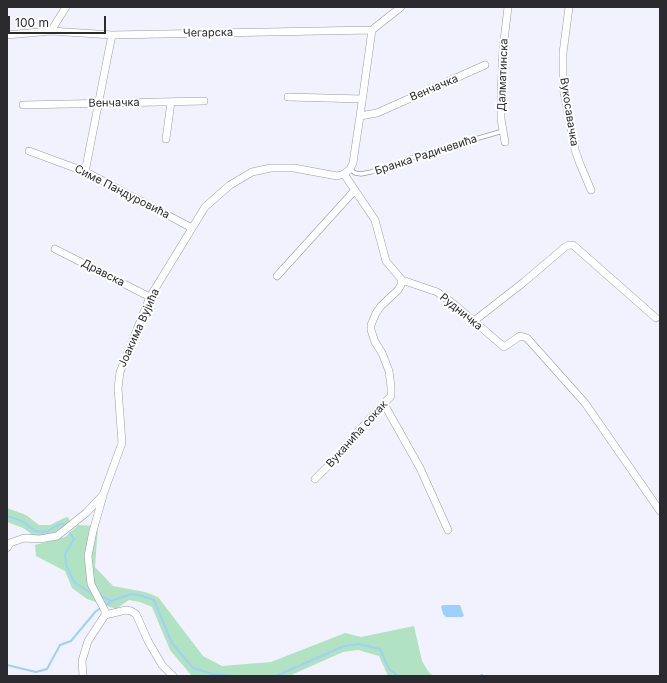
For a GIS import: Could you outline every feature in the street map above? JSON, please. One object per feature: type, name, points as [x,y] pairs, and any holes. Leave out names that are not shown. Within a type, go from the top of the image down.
[{"type":"street","points":[[52,31],[66,7]]},
{"type":"street","points":[[401,7],[372,30],[353,163],[350,169],[344,174],[375,220],[386,261],[402,280]]},
{"type":"street","name":"Далматинска","points":[[505,142],[501,96],[503,49],[508,7]]},
{"type":"street","name":"Вукосавачка","points":[[569,7],[563,53],[564,93],[575,150],[591,190]]},
{"type":"street","name":"Чегарска","points":[[7,35],[52,31],[112,35],[372,30]]},
{"type":"street","points":[[86,172],[112,35]]},
{"type":"street","name":"Венчачка","points":[[360,116],[377,113],[485,66]]},
{"type":"street","points":[[288,98],[362,99]]},
{"type":"street","name":"Венчачка","points":[[23,105],[204,101]]},
{"type":"street","points":[[166,139],[172,102]]},
{"type":"street","name":"Симе Пандуровића","points":[[29,151],[86,172],[192,228]]},
{"type":"street","name":"Јоакима Вујића","points":[[7,548],[10,543],[24,538],[40,539],[57,536],[86,513],[103,495],[122,443],[118,388],[120,372],[150,297],[206,207],[230,186],[252,172],[271,168],[294,168],[337,176],[344,174]]},
{"type":"street","points":[[277,276],[355,190]]},
{"type":"street","points":[[474,321],[569,245],[573,245],[577,248],[656,318]]},
{"type":"street","name":"Дравска","points":[[55,249],[150,297]]},
{"type":"street","name":"Рудничка","points":[[402,280],[437,292],[504,347],[520,336],[527,338],[585,403],[660,511]]},
{"type":"street","name":"Вуканића сокак","points":[[315,479],[341,453],[353,437],[391,396],[389,371],[375,342],[371,325],[376,313],[381,306],[398,290],[402,280]]},
{"type":"street","points":[[384,404],[420,468],[448,530]]},
{"type":"street","points":[[103,495],[88,556],[91,584],[105,613]]},
{"type":"street","points":[[105,613],[126,610],[136,614],[148,641],[162,665],[173,676]]},
{"type":"street","points":[[83,676],[82,661],[88,641],[105,613]]},
{"type":"lane","name":"Бранка Радичевића","points":[[350,169],[355,173],[361,174],[371,172],[423,154],[503,131]]},
{"type":"green space","points":[[7,508],[26,515],[39,525],[50,525],[68,517],[70,522],[61,531],[47,538],[37,538],[23,528],[7,522]]},
{"type":"green space","points":[[78,525],[98,526],[95,567],[113,586],[145,592],[158,597],[203,656],[222,666],[271,662],[345,633],[361,637],[414,626],[422,661],[433,676],[388,676],[379,656],[358,650],[343,652],[289,676],[193,676],[170,650],[152,607],[140,602],[129,600],[116,609],[87,599],[72,588],[65,571],[36,556],[35,545],[65,537]]},
{"type":"water","points":[[460,605],[464,616],[446,617],[443,614],[441,606]]},
{"type":"waterway","points":[[7,516],[22,521],[35,531],[46,532],[60,524],[64,524]]},
{"type":"waterway","points":[[70,533],[74,539],[65,554],[66,565],[74,582],[93,593]]},
{"type":"waterway","points":[[105,606],[112,601],[131,594],[154,600],[172,643],[193,668],[212,674],[234,676]]},
{"type":"waterway","points":[[101,596],[111,601]]},
{"type":"waterway","points":[[7,665],[36,672],[47,669],[60,645],[71,641],[96,611],[101,608]]},
{"type":"waterway","points":[[276,676],[344,646],[359,644],[380,649],[389,669],[398,676]]}]
